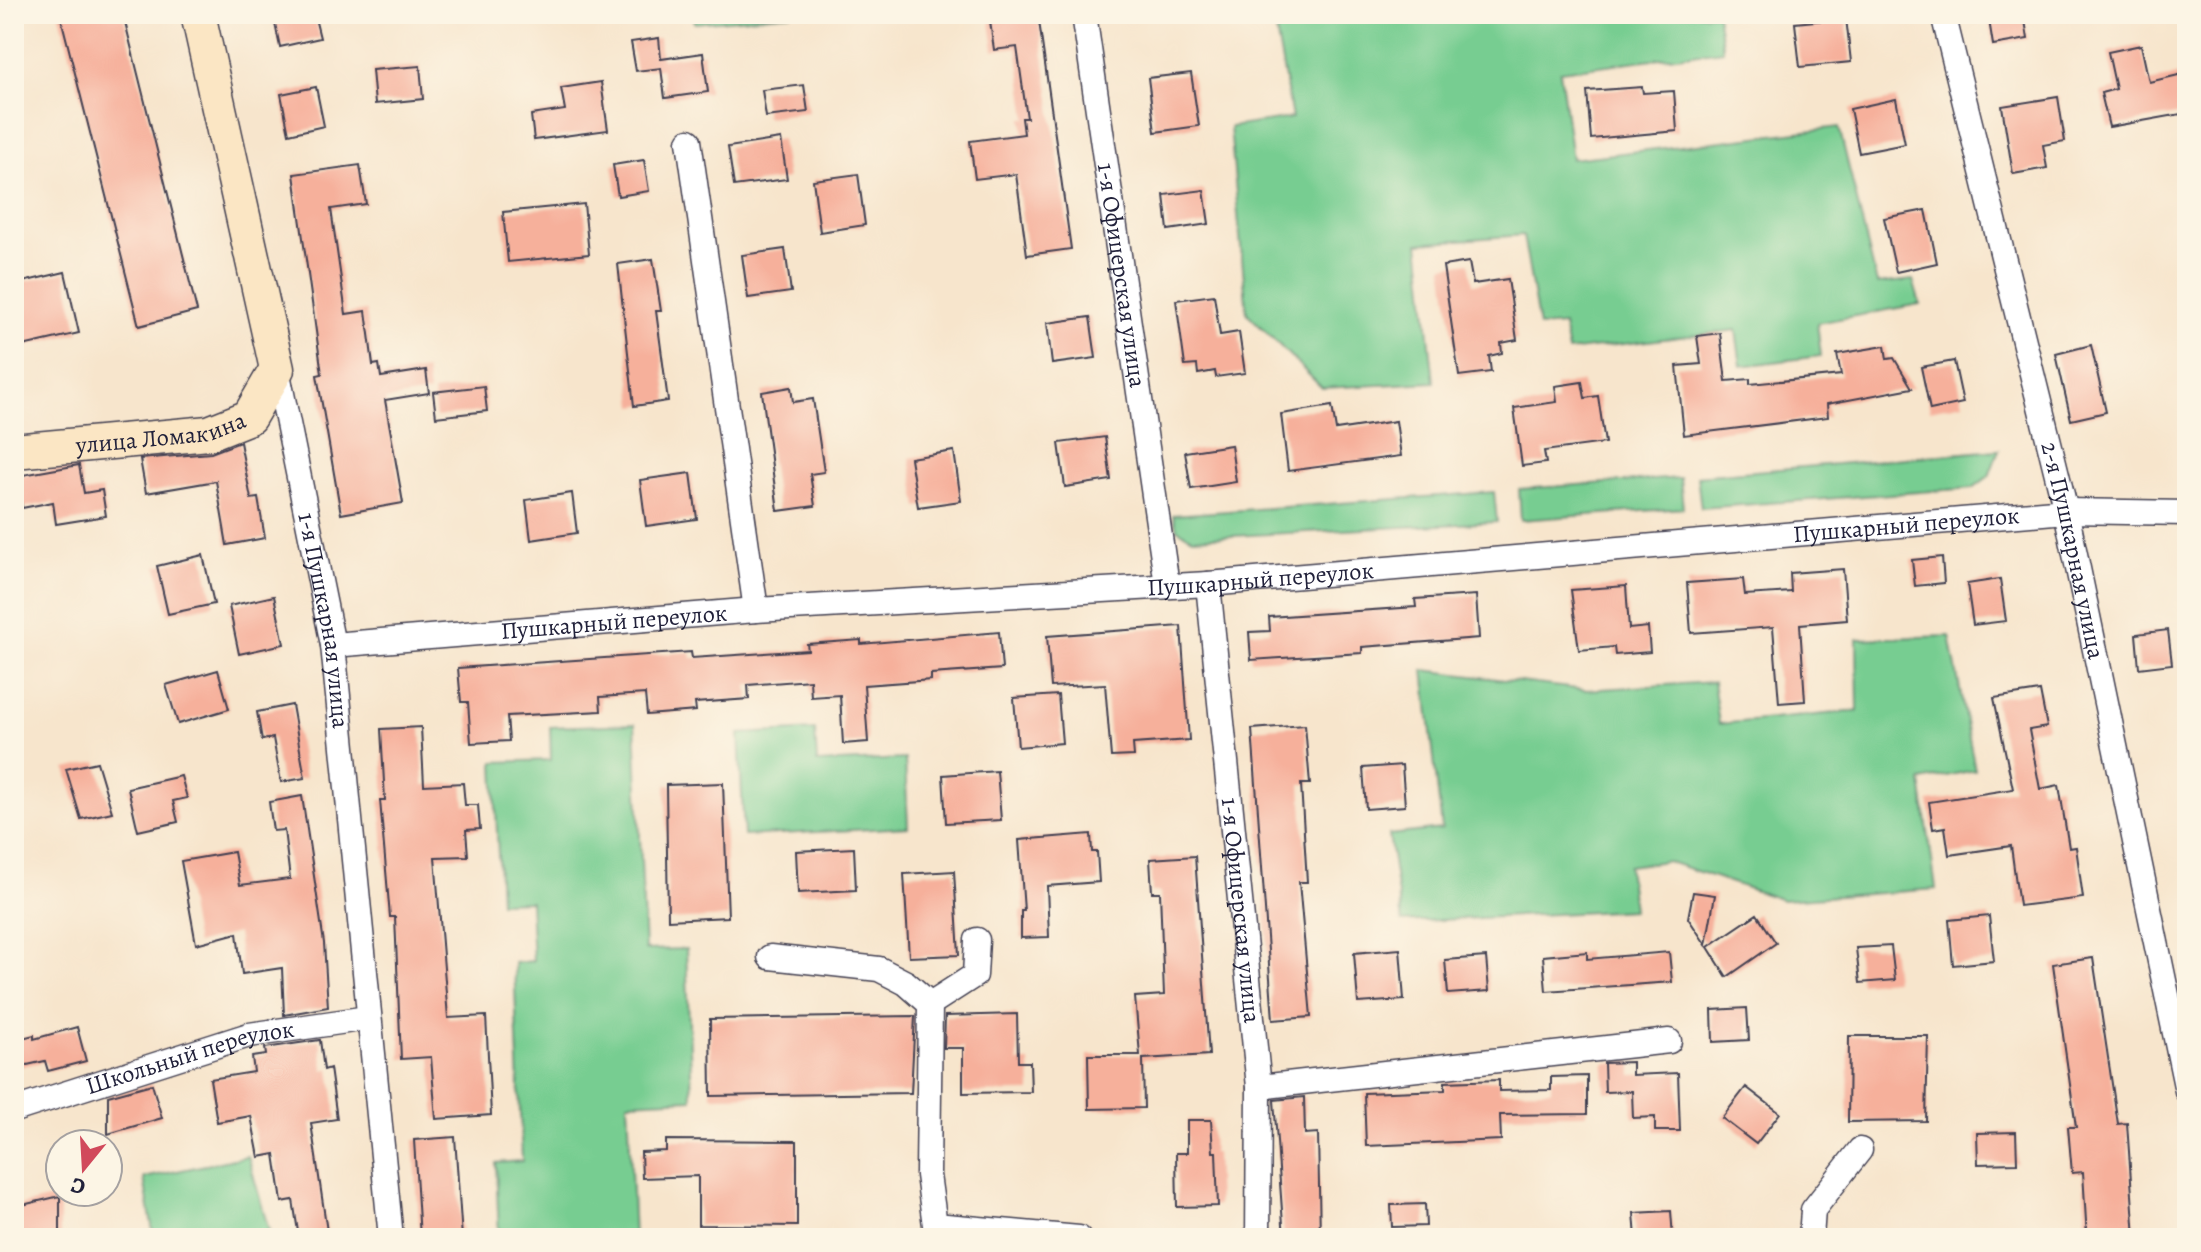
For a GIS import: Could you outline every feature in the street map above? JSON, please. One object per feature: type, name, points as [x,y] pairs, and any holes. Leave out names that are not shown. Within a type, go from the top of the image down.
[{"type":"main road","name":"1-я Пушкарная улица","points":[[198,14],[277,369]]},
{"type":"main road","name":"улица Ломакина","points":[[14,451],[209,433],[249,417],[277,369]]},
{"type":"street","name":"1-я Офицерская улица","points":[[1084,14],[1167,585]]},
{"type":"street","name":"2-я Пушкарная улица","points":[[1943,14],[2066,511],[2187,1091]]},
{"type":"street","points":[[689,141],[756,610]]},
{"type":"street","name":"1-я Пушкарная улица","points":[[277,369],[333,645],[391,1238]]},
{"type":"street","name":"Пушкарный переулок","points":[[333,645],[756,610],[1208,584],[2066,511],[2187,513]]},
{"type":"street","name":"1-я Офицерская улица","points":[[1208,584],[1259,1087],[1258,1238]]},
{"type":"street","points":[[930,1004],[975,975],[977,940]]},
{"type":"street","points":[[770,957],[879,969],[906,983],[930,1004],[928,1175],[935,1225],[1079,1238]]},
{"type":"street","name":"Школьный переулок","points":[[14,1110],[249,1035],[368,1018]]},
{"type":"street","points":[[1259,1087],[1669,1041]]},
{"type":"street","points":[[1811,1238],[1813,1210],[1860,1150]]},
{"type":"green space","points":[[693,14],[792,14],[695,23]]},
{"type":"green space","points":[[1273,14],[1717,14],[1723,50],[1560,71],[1572,159],[1839,127],[1877,284],[1913,280],[1920,304],[1817,323],[1821,356],[1741,366],[1736,330],[1568,351],[1563,325],[1539,327],[1523,235],[1419,243],[1434,382],[1322,388],[1247,313],[1230,127],[1292,118]]},
{"type":"green space","points":[[1999,450],[1989,476],[1973,488],[1701,508],[1697,476]]},
{"type":"green space","points":[[1680,478],[1683,508],[1521,520],[1519,489]]},
{"type":"green space","points":[[1494,492],[1497,522],[1193,538],[1177,529],[1173,515]]},
{"type":"green space","points":[[1950,636],[1975,770],[1921,781],[1936,889],[1783,900],[1666,861],[1628,866],[1633,910],[1402,922],[1389,835],[1442,829],[1424,670],[1585,690],[1713,682],[1719,724],[1858,711],[1857,639]]},
{"type":"green space","points":[[635,724],[645,950],[686,949],[692,1099],[628,1102],[634,1238],[499,1236],[496,1163],[522,1161],[514,963],[533,961],[530,901],[500,902],[494,762],[551,760],[550,727]]},
{"type":"green space","points":[[815,730],[817,763],[905,759],[908,827],[744,836],[739,734]]},
{"type":"green space","points":[[248,1156],[271,1238],[154,1238],[144,1178]]},
{"type":"building","points":[[60,14],[123,14],[197,311],[139,326]]},
{"type":"building","points":[[273,14],[314,14],[320,38],[280,47]]},
{"type":"building","points":[[989,14],[1038,14],[1071,249],[1027,255],[1016,174],[975,179],[970,141],[1024,134],[1022,118],[1027,118],[1017,47],[994,50]]},
{"type":"building","points":[[1988,14],[2024,14],[2028,39],[1993,45]]},
{"type":"building","points":[[1846,18],[1851,62],[1800,67],[1795,23]]},
{"type":"building","points":[[659,38],[661,59],[703,53],[708,92],[665,98],[661,68],[636,71],[631,42]]},
{"type":"building","points":[[2141,45],[2149,82],[2187,73],[2187,113],[2109,127],[2101,93],[2116,89],[2108,52]]},
{"type":"building","points":[[420,66],[423,99],[375,104],[372,70]]},
{"type":"building","points":[[1191,73],[1199,126],[1155,132],[1148,78]]},
{"type":"building","points":[[601,82],[608,130],[534,140],[531,115],[565,110],[561,88]]},
{"type":"building","points":[[804,85],[808,112],[766,117],[762,90]]},
{"type":"building","points":[[316,87],[324,126],[289,134],[281,94]]},
{"type":"building","points":[[1642,87],[1643,93],[1674,91],[1677,131],[1591,139],[1587,91]]},
{"type":"building","points":[[2058,97],[2065,141],[2043,145],[2047,168],[2013,174],[2002,106]]},
{"type":"building","points":[[1896,99],[1905,144],[1859,153],[1850,109]]},
{"type":"building","points":[[781,139],[787,179],[734,186],[728,147]]},
{"type":"building","points":[[644,160],[649,191],[618,196],[613,165]]},
{"type":"building","points":[[360,165],[366,204],[331,209],[346,314],[366,311],[373,365],[379,364],[381,377],[426,370],[429,393],[385,400],[403,503],[341,514],[317,375],[322,374],[294,174]]},
{"type":"building","points":[[858,174],[865,225],[820,232],[813,180]]},
{"type":"building","points":[[1204,190],[1209,224],[1168,230],[1164,195]]},
{"type":"building","points":[[584,204],[589,254],[508,262],[503,212]]},
{"type":"building","points":[[1926,210],[1937,263],[1896,272],[1884,218]]},
{"type":"building","points":[[785,249],[791,292],[748,298],[742,255]]},
{"type":"building","points":[[653,259],[661,311],[656,311],[668,401],[634,406],[618,264]]},
{"type":"building","points":[[1469,262],[1473,284],[1508,279],[1517,340],[1501,343],[1502,353],[1489,356],[1491,372],[1459,376],[1443,266]]},
{"type":"building","points":[[65,272],[79,333],[14,348],[14,284]]},
{"type":"building","points":[[1214,295],[1220,335],[1239,332],[1245,373],[1216,377],[1215,371],[1198,374],[1197,365],[1185,366],[1176,300]]},
{"type":"building","points":[[1090,317],[1096,358],[1052,364],[1047,323]]},
{"type":"building","points":[[1720,333],[1726,381],[1750,379],[1750,384],[1841,375],[1837,354],[1885,346],[1887,359],[1894,358],[1912,388],[1827,404],[1828,417],[1684,435],[1677,366],[1701,364],[1697,336]]},
{"type":"building","points":[[2091,345],[2106,412],[2071,420],[2056,354]]},
{"type":"building","points":[[1954,361],[1963,403],[1930,410],[1921,367]]},
{"type":"building","points":[[1582,382],[1585,398],[1598,396],[1605,443],[1544,451],[1546,463],[1522,466],[1514,408],[1557,402],[1555,386]]},
{"type":"building","points":[[484,386],[487,411],[436,417],[433,392]]},
{"type":"building","points":[[791,387],[793,402],[813,399],[824,472],[810,474],[815,506],[778,511],[762,392]]},
{"type":"building","points":[[1332,406],[1336,430],[1396,421],[1401,456],[1288,471],[1281,414]]},
{"type":"building","points":[[1105,437],[1111,480],[1065,487],[1059,443]]},
{"type":"building","points":[[240,442],[251,499],[258,498],[265,538],[227,545],[216,481],[146,493],[140,459],[211,453]]},
{"type":"building","points":[[1231,445],[1236,482],[1191,489],[1185,452]]},
{"type":"building","points":[[954,451],[961,501],[918,507],[910,458]]},
{"type":"building","points":[[79,465],[84,493],[102,490],[106,516],[56,524],[53,502],[22,508],[17,476]]},
{"type":"building","points":[[691,473],[697,519],[646,526],[640,480]]},
{"type":"building","points":[[572,493],[577,533],[531,540],[526,500]]},
{"type":"building","points":[[203,555],[214,604],[168,614],[157,566]]},
{"type":"building","points":[[1942,557],[1944,583],[1915,586],[1912,560]]},
{"type":"building","points":[[1843,569],[1847,620],[1800,624],[1805,701],[1779,703],[1773,627],[1691,633],[1687,583],[1743,579],[1745,595],[1791,592],[1790,573]]},
{"type":"building","points":[[2000,579],[2006,621],[1973,625],[1967,584]]},
{"type":"building","points":[[1626,586],[1629,629],[1648,627],[1650,652],[1615,655],[1614,647],[1579,650],[1571,590]]},
{"type":"building","points":[[1476,595],[1479,638],[1362,647],[1362,653],[1251,660],[1249,632],[1270,631],[1269,617],[1416,607],[1415,599]]},
{"type":"building","points":[[274,596],[284,644],[239,654],[229,606]]},
{"type":"building","points":[[1181,626],[1189,740],[1133,744],[1134,756],[1111,757],[1105,684],[1051,687],[1047,636]]},
{"type":"building","points":[[2168,630],[2172,664],[2139,668],[2136,634]]},
{"type":"building","points":[[999,632],[1002,669],[931,674],[931,680],[864,685],[868,742],[843,744],[840,695],[811,697],[810,680],[748,685],[749,699],[695,703],[696,711],[647,715],[645,694],[600,697],[601,711],[507,716],[509,741],[471,743],[468,702],[461,702],[458,668],[691,652],[692,658],[808,650],[807,644],[861,640],[861,644]]},
{"type":"building","points":[[218,670],[229,709],[178,724],[166,685]]},
{"type":"building","points":[[2040,691],[2047,727],[2029,730],[2040,789],[2059,785],[2069,848],[2076,847],[2083,898],[2019,906],[2011,846],[1949,855],[1945,827],[1933,829],[1929,802],[2013,789],[1994,698]]},
{"type":"building","points":[[1058,695],[1062,743],[1018,747],[1014,698]]},
{"type":"building","points":[[292,705],[305,778],[281,782],[273,738],[262,740],[257,712]]},
{"type":"building","points":[[1305,725],[1310,784],[1301,784],[1307,882],[1299,882],[1311,1017],[1273,1020],[1252,729]]},
{"type":"building","points":[[421,727],[424,785],[463,783],[465,805],[478,805],[480,829],[466,830],[468,856],[435,857],[448,1018],[486,1016],[491,1115],[436,1119],[431,1057],[401,1059],[395,917],[390,917],[380,800],[385,800],[381,729]]},
{"type":"building","points":[[97,762],[112,812],[81,819],[66,769]]},
{"type":"building","points":[[1402,765],[1405,806],[1366,809],[1363,768]]},
{"type":"building","points":[[997,771],[1001,820],[946,823],[943,775]]},
{"type":"building","points":[[181,776],[187,798],[173,801],[178,822],[138,831],[128,788]]},
{"type":"building","points":[[723,783],[728,917],[668,920],[666,785]]},
{"type":"building","points":[[302,796],[324,943],[328,1007],[284,1015],[282,968],[242,974],[237,933],[196,944],[181,861],[234,852],[240,885],[290,879],[284,830],[273,831],[269,802]]},
{"type":"building","points":[[1091,834],[1092,852],[1097,852],[1099,882],[1047,886],[1049,937],[1021,938],[1021,911],[1024,911],[1019,840]]},
{"type":"building","points":[[854,848],[856,890],[798,893],[796,851]]},
{"type":"building","points":[[1195,856],[1209,1055],[1143,1059],[1144,1108],[1089,1109],[1088,1055],[1140,1055],[1135,997],[1164,995],[1160,892],[1152,892],[1150,859]]},
{"type":"building","points":[[954,871],[959,955],[909,957],[904,874]]},
{"type":"building","points":[[1693,892],[1715,895],[1706,945],[1688,918]]},
{"type":"building","points":[[1757,914],[1776,943],[1727,977],[1708,947]]},
{"type":"building","points":[[1989,916],[1994,961],[1953,965],[1949,920]]},
{"type":"building","points":[[1891,946],[1895,980],[1860,983],[1856,948]]},
{"type":"building","points":[[1400,949],[1404,1000],[1358,1003],[1354,953]]},
{"type":"building","points":[[1587,952],[1587,959],[1669,952],[1672,982],[1546,991],[1543,956]]},
{"type":"building","points":[[1486,957],[1489,991],[1448,994],[1445,960]]},
{"type":"building","points":[[2093,958],[2118,1124],[2127,1123],[2135,1238],[2087,1238],[2083,1172],[2072,1173],[2068,1127],[2076,1127],[2053,964]]},
{"type":"building","points":[[1747,1008],[1749,1040],[1713,1042],[1712,1010]]},
{"type":"building","points":[[1017,1014],[1018,1062],[1030,1062],[1031,1092],[963,1093],[963,1048],[944,1048],[945,1016]]},
{"type":"building","points":[[915,1016],[911,1093],[711,1096],[710,1019]]},
{"type":"building","points":[[77,1027],[86,1061],[48,1071],[45,1061],[14,1068],[14,1040],[34,1035],[34,1039]]},
{"type":"building","points":[[1849,1036],[1928,1036],[1926,1121],[1848,1122]]},
{"type":"building","points":[[320,1040],[324,1070],[330,1068],[337,1119],[311,1123],[328,1238],[299,1238],[293,1200],[282,1202],[275,1154],[259,1157],[251,1116],[217,1122],[210,1079],[254,1072],[252,1057],[266,1055],[265,1048]]},
{"type":"building","points":[[1632,1062],[1632,1075],[1678,1073],[1680,1131],[1655,1131],[1655,1117],[1633,1118],[1632,1091],[1605,1092],[1604,1063]]},
{"type":"building","points":[[1587,1076],[1587,1114],[1500,1115],[1501,1140],[1366,1146],[1364,1093],[1445,1090],[1445,1082],[1499,1080],[1499,1091],[1551,1090],[1551,1077]]},
{"type":"building","points":[[152,1084],[162,1118],[124,1129],[108,1128],[108,1096]]},
{"type":"building","points":[[1746,1087],[1780,1113],[1756,1144],[1722,1118]]},
{"type":"building","points":[[1304,1097],[1305,1134],[1318,1133],[1320,1238],[1284,1238],[1274,1100]]},
{"type":"building","points":[[1187,1120],[1211,1120],[1218,1206],[1177,1207],[1176,1153],[1187,1153]]},
{"type":"building","points":[[2016,1132],[2017,1163],[1978,1164],[1977,1133]]},
{"type":"building","points":[[455,1137],[462,1238],[420,1238],[414,1140]]},
{"type":"building","points":[[666,1140],[797,1141],[797,1226],[698,1225],[698,1176],[642,1178],[641,1152],[666,1151]]},
{"type":"building","points":[[44,1200],[44,1208],[60,1208],[60,1238],[22,1238],[14,1207]]},
{"type":"building","points":[[1425,1204],[1426,1226],[1392,1227],[1391,1205]]},
{"type":"building","points":[[1671,1211],[1673,1238],[1636,1238],[1634,1213]]}]
